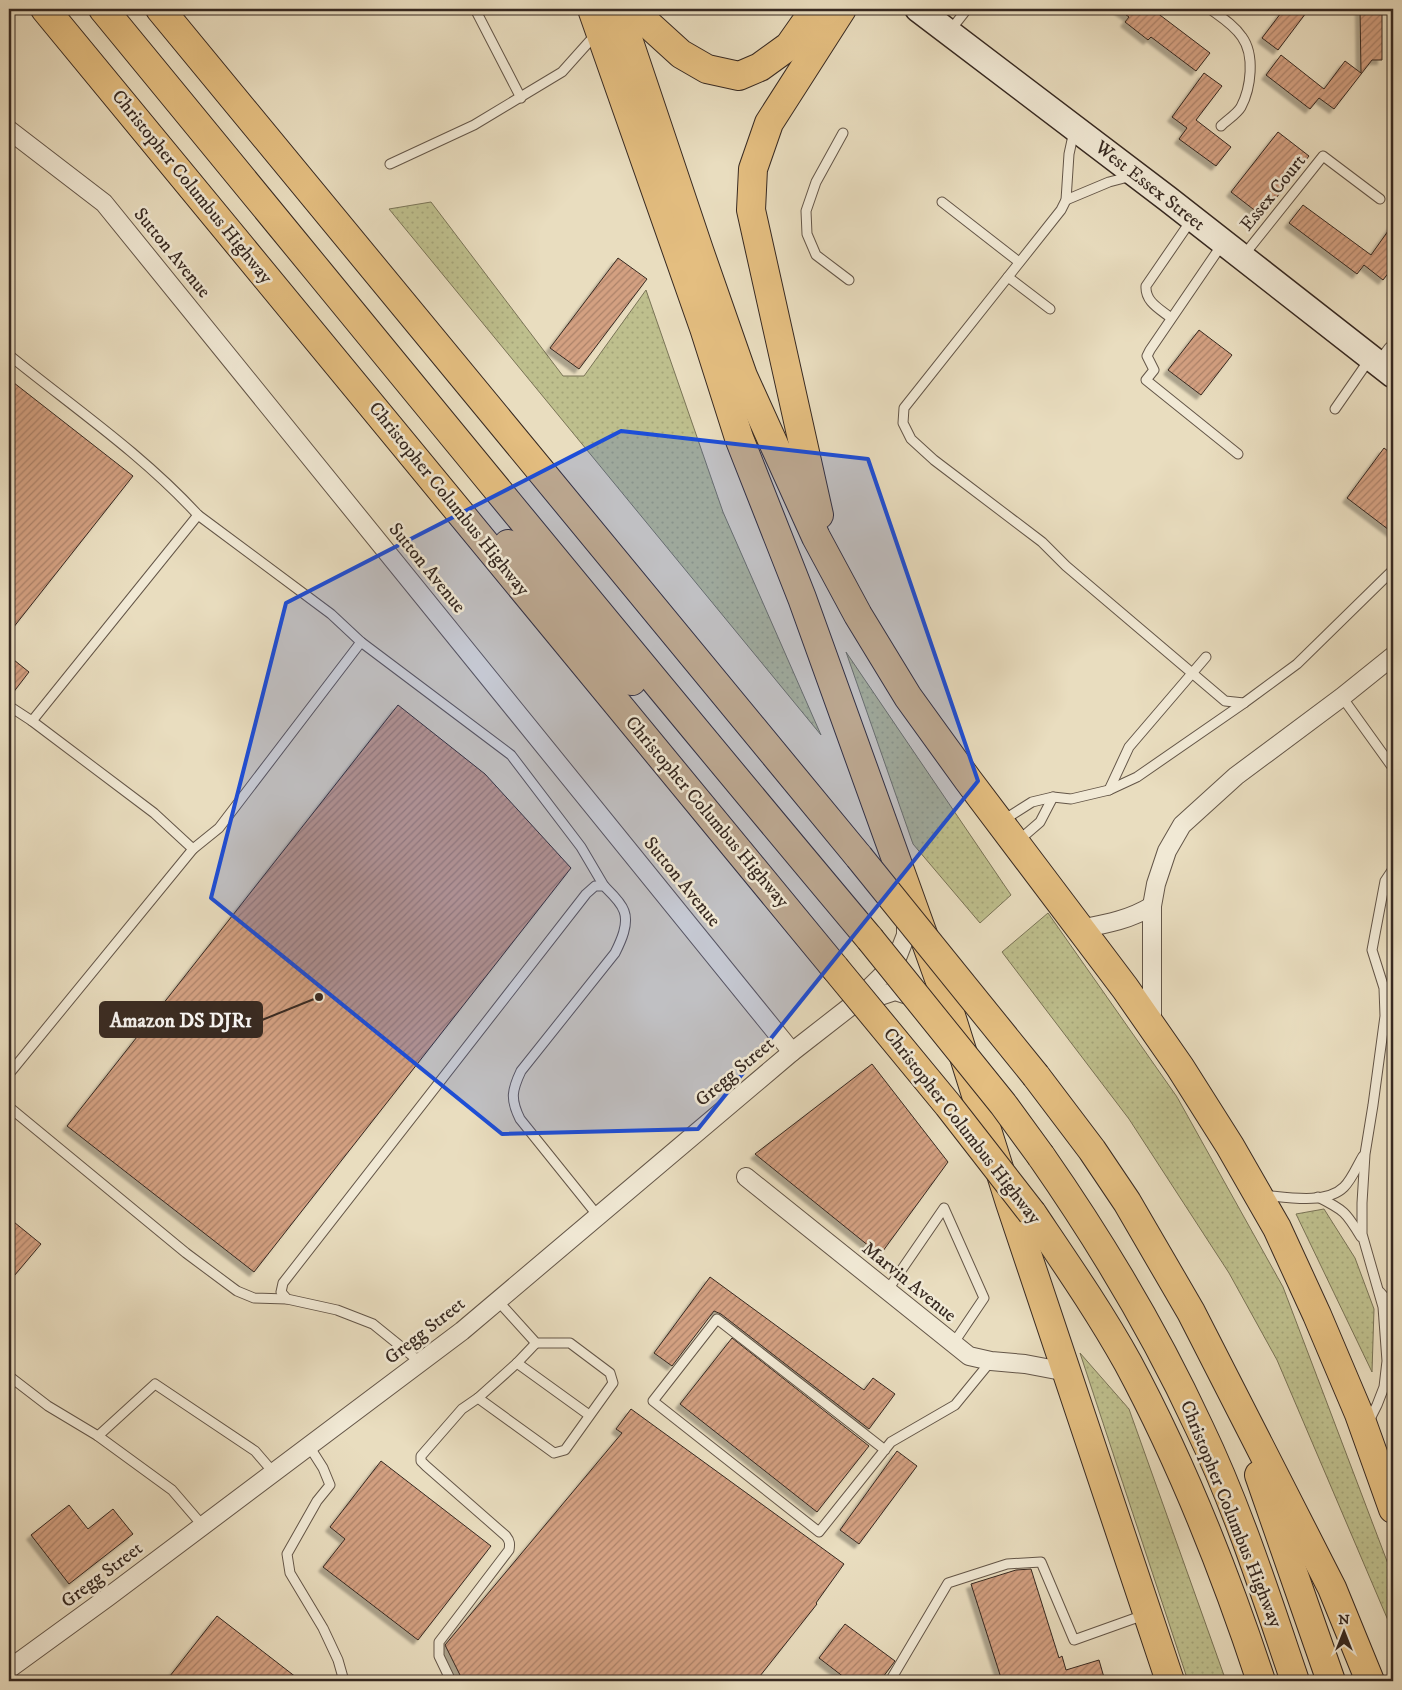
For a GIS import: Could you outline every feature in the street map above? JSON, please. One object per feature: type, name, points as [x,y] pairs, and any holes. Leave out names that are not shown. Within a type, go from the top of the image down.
[{"type":"highway","name":"Christopher Columbus Highway","points":[[45,9],[836,968],[948,1105],[1032,1213],[1096,1308],[1128,1362],[1157,1418],[1208,1532],[1261,1681]]},
{"type":"highway","name":"Christopher Columbus Highway","points":[[103,9],[692,727],[870,939],[997,1097],[1041,1156],[1078,1208],[1111,1261],[1168,1364],[1196,1420],[1247,1544],[1295,1681]]},
{"type":"highway","name":"Christopher Columbus Highway","points":[[160,9],[859,857],[1036,1076],[1092,1150],[1127,1202],[1160,1257],[1219,1364],[1332,1588],[1370,1681]]},
{"type":"highway","points":[[618,9],[698,250],[743,376],[816,537],[858,615],[908,697],[1152,1027],[1230,1146],[1277,1228],[1317,1316],[1364,1430],[1393,1509]]},
{"type":"highway","points":[[638,9],[648,24],[681,54],[707,69],[739,76],[760,67],[789,46],[815,9]]},
{"type":"highway","points":[[831,565],[751,210],[753,168],[768,123],[842,9]]},
{"type":"highway","points":[[596,19],[701,319],[739,438],[802,598],[952,1016],[1010,1203],[1170,1681]]},
{"type":"highway","points":[[375,408],[460,491],[639,688],[692,727]]},
{"type":"highway","name":"Christopher Columbus Highway","points":[[1219,1364],[1304,1600],[1331,1681]]},
{"type":"main road","name":"West Essex Street","points":[[918,9],[1242,258],[1385,362]]},
{"type":"street","name":"Sutton Avenue","points":[[9,130],[104,203],[792,1052]]},
{"type":"street","points":[[1152,1027],[1152,906],[1156,884],[1167,851],[1182,825],[1236,776],[1342,698],[1393,656]]},
{"type":"street","name":"Gregg Street","points":[[9,1669],[462,1331],[792,1052],[851,1006],[895,963],[906,935],[906,888]]},
{"type":"street","points":[[1080,929],[1114,923],[1138,914],[1152,906]]},
{"type":"street","name":"Gregg Street","points":[[851,1006],[894,992],[926,1000],[952,1016]]},
{"type":"street","name":"Marvin Avenue","points":[[746,1177],[969,1356],[1067,1372]]},
{"type":"lane","points":[[475,9],[521,98]]},
{"type":"lane","points":[[949,32],[966,9]]},
{"type":"lane","points":[[1210,9],[1236,29],[1244,38],[1249,54],[1249,78],[1240,109],[1221,126]]},
{"type":"lane","points":[[390,164],[474,125],[562,72],[596,19]]},
{"type":"lane","points":[[1066,200],[1069,154],[1074,128]]},
{"type":"lane","points":[[843,133],[816,182],[806,211],[807,234],[816,255],[849,280]]},
{"type":"lane","name":"Essex Court","points":[[1242,258],[1323,156],[1380,198]]},
{"type":"lane","points":[[1135,175],[1109,182],[1066,200],[1008,277],[904,408],[903,423],[911,439],[934,460],[1042,542],[1062,563],[1225,701],[1244,703]]},
{"type":"lane","points":[[942,202],[1019,262]]},
{"type":"lane","points":[[1171,318],[1149,301],[1145,294],[1146,286],[1192,219]]},
{"type":"lane","points":[[1223,243],[1147,356],[1154,370],[1146,380],[1238,454]]},
{"type":"lane","points":[[1008,277],[1050,309]]},
{"type":"lane","points":[[9,355],[138,456],[168,483],[198,515],[331,614],[361,642],[512,755],[582,847],[604,886],[624,911],[625,924],[622,937],[615,953],[521,1071],[512,1095],[514,1108],[520,1119],[598,1216]]},
{"type":"lane","points":[[1335,409],[1385,362]]},
{"type":"lane","points":[[32,721],[198,515]]},
{"type":"lane","points":[[1008,832],[1032,802],[1053,797],[1071,799],[1109,790],[1137,777],[1297,664],[1393,570]]},
{"type":"lane","points":[[9,1074],[193,849],[219,828],[361,642]]},
{"type":"lane","points":[[1109,790],[1129,747],[1206,656]]},
{"type":"lane","points":[[1342,698],[1393,768]]},
{"type":"lane","points":[[9,706],[32,721],[154,813],[193,849]]},
{"type":"lane","points":[[1008,832],[1040,822],[1053,797]]},
{"type":"lane","points":[[1364,1430],[1384,1387],[1390,1359],[1384,1307],[1362,1234],[1362,1203],[1365,1154],[1385,1016],[1384,988],[1372,950],[1385,881],[1393,869]]},
{"type":"lane","points":[[287,1299],[281,1292],[283,1283],[586,894],[595,886],[604,886]]},
{"type":"lane","points":[[9,1107],[186,1253],[237,1291],[254,1298],[287,1299],[337,1310],[373,1324],[420,1362]]},
{"type":"lane","points":[[1258,1194],[1307,1199],[1330,1194],[1344,1187],[1365,1154]]},
{"type":"lane","points":[[1318,1197],[1338,1207],[1348,1215],[1365,1243]]},
{"type":"lane","points":[[887,1291],[944,1208],[984,1298],[953,1344]]},
{"type":"lane","points":[[1378,1290],[1393,1307]]},
{"type":"lane","points":[[498,1301],[536,1343]]},
{"type":"lane","points":[[885,1450],[717,1319],[653,1401],[819,1532],[885,1450],[891,1442],[955,1405],[991,1361]]},
{"type":"lane","points":[[451,1681],[439,1656],[439,1642],[509,1550],[510,1544],[506,1536],[426,1466],[421,1461],[421,1456],[462,1408],[478,1398],[536,1343],[570,1343],[610,1373],[613,1383],[565,1450],[554,1453],[478,1398]]},
{"type":"lane","points":[[517,1363],[589,1415]]},
{"type":"lane","points":[[9,1376],[48,1406],[98,1436],[172,1490],[203,1526]]},
{"type":"lane","points":[[98,1436],[155,1384],[255,1451],[274,1472]]},
{"type":"lane","points":[[309,1446],[323,1468],[330,1485],[317,1501],[287,1554],[290,1572],[323,1628],[338,1660],[344,1681]]},
{"type":"lane","points":[[890,1681],[948,1583],[1007,1564],[1041,1562],[1074,1640],[1147,1614]]},
{"type":"highlighted area","points":[[621,431],[868,459],[978,781],[698,1129],[502,1134],[211,898],[286,603]]},
{"type":"green space","points":[[431,202],[563,376],[584,376],[646,290],[723,512],[821,735],[389,209]]},
{"type":"green space","points":[[846,652],[1011,895],[980,923],[913,844]]},
{"type":"green space","points":[[1048,913],[1177,1097],[1283,1287],[1393,1577],[1393,1632],[1277,1360],[1229,1273],[1129,1119],[1002,952]]},
{"type":"green space","points":[[1324,1209],[1355,1258],[1374,1309],[1372,1372],[1296,1214]]},
{"type":"green space","points":[[1080,1353],[1129,1409],[1226,1681],[1188,1681]]},
{"type":"building","points":[[1118,9],[1152,9],[1210,53],[1196,71],[1151,37],[1148,40],[1125,22],[1129,17]]},
{"type":"building","points":[[1284,9],[1309,9],[1278,50],[1262,38]]},
{"type":"building","points":[[1360,9],[1382,9],[1382,60],[1372,60],[1334,109],[1319,98],[1310,109],[1266,75],[1281,55],[1324,89],[1345,61],[1361,73]]},
{"type":"building","points":[[1204,73],[1222,86],[1196,120],[1231,147],[1216,166],[1179,139],[1187,128],[1172,117]]},
{"type":"building","points":[[1278,132],[1309,156],[1262,216],[1231,192]]},
{"type":"building","points":[[1303,205],[1371,255],[1393,224],[1393,267],[1383,280],[1364,265],[1357,274],[1289,223]]},
{"type":"building","points":[[618,258],[647,279],[579,369],[550,348]]},
{"type":"building","points":[[1199,330],[1232,355],[1201,395],[1168,370]]},
{"type":"building","points":[[9,379],[133,476],[9,633]]},
{"type":"building","points":[[1384,448],[1393,455],[1393,533],[1347,498]]},
{"type":"building","points":[[9,656],[29,672],[9,698]]},
{"type":"building","points":[[398,705],[485,774],[571,868],[254,1272],[67,1126]]},
{"type":"building","points":[[872,1064],[948,1162],[880,1255],[755,1154]]},
{"type":"building","points":[[9,1218],[41,1244],[9,1282]]},
{"type":"building","points":[[710,1277],[864,1390],[873,1378],[895,1394],[869,1429],[721,1314],[714,1311],[672,1366],[654,1353]]},
{"type":"building","points":[[732,1338],[869,1446],[817,1512],[680,1404]]},
{"type":"building","points":[[631,1409],[844,1564],[817,1604],[756,1681],[463,1681],[445,1645],[622,1433],[616,1429]]},
{"type":"building","points":[[897,1451],[917,1466],[859,1544],[840,1530]]},
{"type":"building","points":[[381,1461],[491,1546],[418,1640],[323,1567],[345,1539],[330,1527]]},
{"type":"building","points":[[69,1505],[88,1529],[113,1509],[133,1534],[69,1584],[31,1535]]},
{"type":"building","points":[[1031,1569],[1059,1658],[1062,1656],[1066,1670],[1099,1660],[1105,1681],[1002,1681],[971,1584],[1016,1570]]},
{"type":"building","points":[[217,1616],[301,1681],[166,1681]]},
{"type":"building","points":[[845,1624],[895,1661],[880,1681],[849,1681],[819,1658]]},
{"type":"place","name":"Amazon DS DJR1","points":[[319,997]]}]
